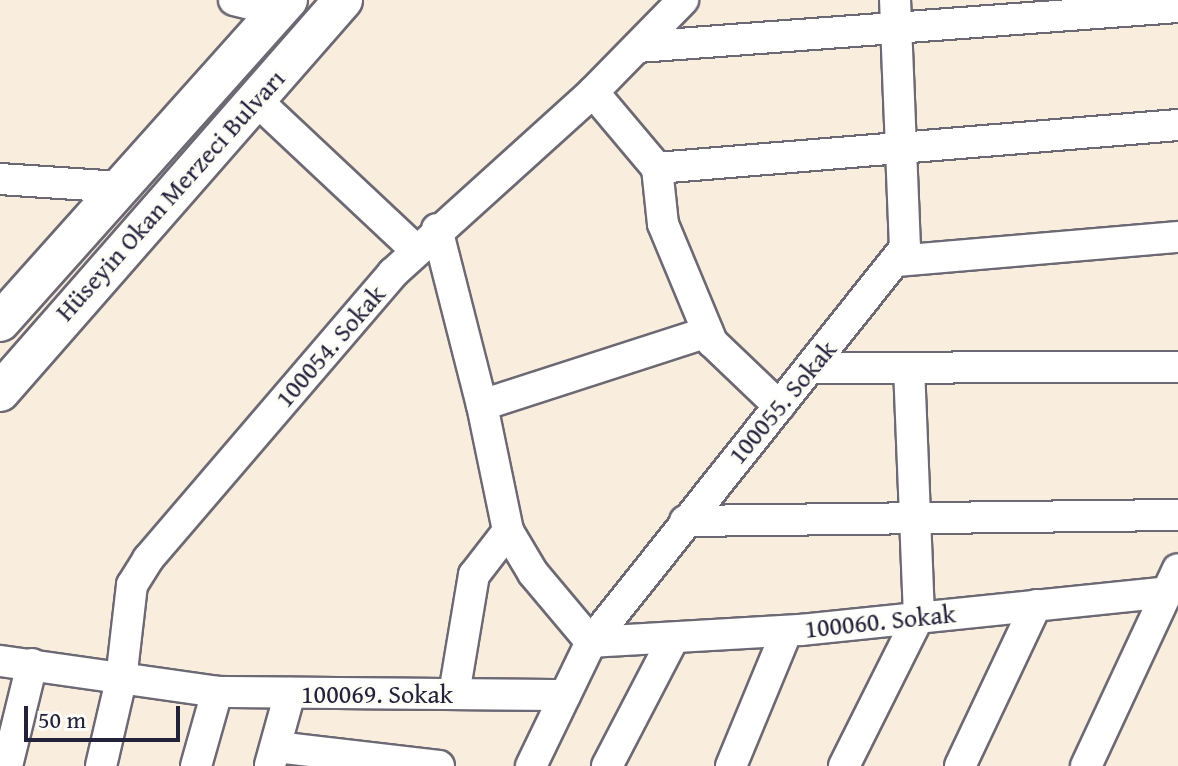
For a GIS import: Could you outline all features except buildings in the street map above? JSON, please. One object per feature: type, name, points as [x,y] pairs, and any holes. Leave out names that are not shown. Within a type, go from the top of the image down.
[{"type":"main road","name":"Hüseyin Okan Merzeci Bulvarı","points":[[0,392],[343,0]]},
{"type":"main road","name":"Hüseyin Okan Merzeci Bulvarı","points":[[0,322],[283,6]]},
{"type":"street","points":[[234,0],[283,6]]},
{"type":"street","name":"100054. Sokak","points":[[101,766],[121,680],[132,585],[148,559],[427,239],[593,92],[683,0]]},
{"type":"street","points":[[638,47],[896,13],[1178,4]]},
{"type":"street","name":"100055. Sokak","points":[[531,766],[591,642],[905,248],[897,146],[896,13]]},
{"type":"street","points":[[593,92],[657,168],[663,224],[708,332],[779,406]]},
{"type":"street","points":[[255,99],[427,239],[482,405],[508,531],[533,573],[591,642]]},
{"type":"street","points":[[657,168],[1178,125]]},
{"type":"street","points":[[0,179],[119,187]]},
{"type":"street","points":[[897,261],[1178,237]]},
{"type":"street","points":[[482,405],[708,332]]},
{"type":"street","points":[[811,368],[1178,367]]},
{"type":"street","points":[[844,766],[919,616],[909,368]]},
{"type":"street","points":[[685,521],[913,515],[1178,515]]},
{"type":"street","points":[[454,694],[474,575],[508,531]]},
{"type":"street","points":[[1086,766],[1174,581]]},
{"type":"street","name":"100060. Sokak","points":[[591,642],[787,631],[1036,605],[1174,581]]},
{"type":"street","points":[[960,766],[1036,605]]},
{"type":"street","points":[[731,766],[787,631]]},
{"type":"street","points":[[607,766],[673,639]]},
{"type":"street","name":"100069. Sokak","points":[[0,661],[217,692],[565,695]]},
{"type":"street","points":[[7,766],[32,664]]},
{"type":"street","points":[[196,766],[217,692]]},
{"type":"street","points":[[290,693],[273,757],[439,766]]}]
